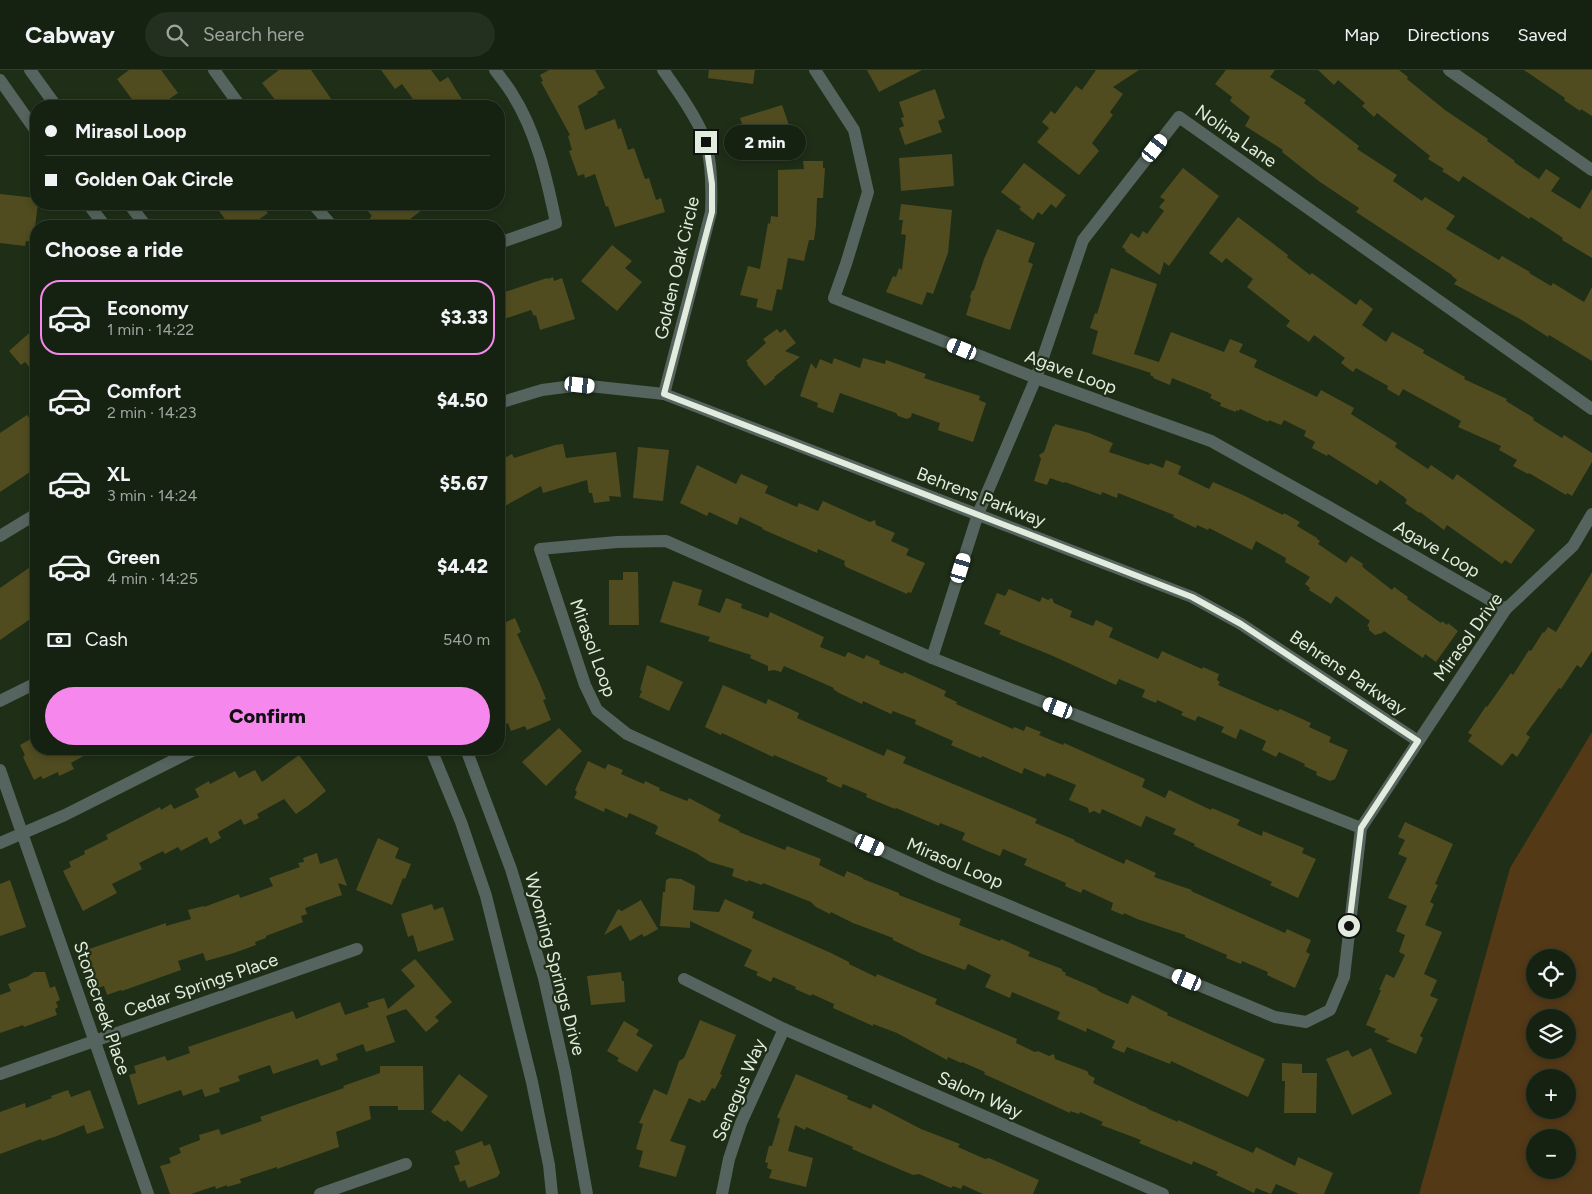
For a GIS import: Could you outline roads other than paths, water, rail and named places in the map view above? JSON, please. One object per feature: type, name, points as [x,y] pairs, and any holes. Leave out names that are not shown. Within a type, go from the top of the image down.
[{"type":"street","points":[[30,70],[52,100]]},
{"type":"street","points":[[214,70],[236,100]]},
{"type":"street","points":[[495,70],[512,93],[530,129],[547,182],[556,223],[505,241]]},
{"type":"street","name":"Golden Oak Circle","points":[[663,70],[677,89],[706,142],[712,184],[712,212],[664,394]]},
{"type":"street","name":"Agave Loop","points":[[815,70],[854,130],[868,192],[834,298],[1036,378],[1211,440],[1506,609]]},
{"type":"street","points":[[1449,70],[1592,170]]},
{"type":"street","points":[[0,80],[30,122]]},
{"type":"street","name":"Nolina Lane","points":[[932,658],[978,514],[1036,378],[1082,240],[1179,117],[1592,409]]},
{"type":"street","points":[[93,210],[100,220]]},
{"type":"street","points":[[134,210],[141,220]]},
{"type":"street","points":[[319,210],[327,220]]},
{"type":"street","name":"Behrens Parkway","points":[[505,401],[542,390],[580,385],[664,394],[1192,597],[1241,624],[1418,741]]},
{"type":"street","name":"Mirasol Drive","points":[[1418,741],[1506,609],[1572,546],[1592,514]]},
{"type":"street","points":[[0,536],[30,518]]},
{"type":"street","name":"Mirasol Loop","points":[[1361,828],[932,658],[666,541],[617,542],[540,550],[585,686],[597,710],[627,734],[940,877],[1275,1017],[1306,1022],[1330,1010],[1344,977],[1361,828],[1418,741]]},
{"type":"street","points":[[0,701],[30,686]]},
{"type":"street","points":[[0,842],[65,815],[184,755]]},
{"type":"street","points":[[433,755],[461,822],[486,896],[532,1082],[549,1165],[552,1194]]},
{"type":"street","name":"Wyoming Springs Drive","points":[[468,755],[511,869],[544,978],[565,1072],[587,1194]]},
{"type":"street","name":"Stonecreek Place","points":[[0,770],[148,1194]]},
{"type":"street","name":"Cedar Springs Place","points":[[0,1074],[357,949]]},
{"type":"street","name":"Salorn Way","points":[[684,979],[784,1028],[1163,1194]]},
{"type":"street","name":"Senegus Way","points":[[722,1194],[729,1159],[741,1123],[784,1028]]},
{"type":"street","points":[[320,1194],[406,1164]]}]
